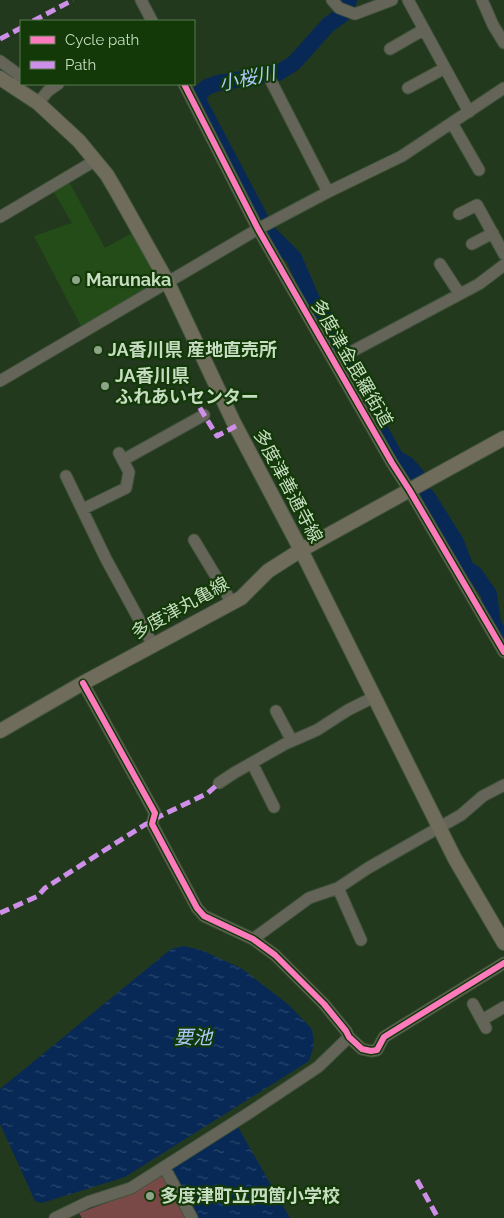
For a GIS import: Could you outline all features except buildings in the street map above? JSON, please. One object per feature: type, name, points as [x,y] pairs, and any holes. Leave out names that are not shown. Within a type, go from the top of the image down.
[{"type":"main road","name":"多度津善通寺線","points":[[0,78],[38,103],[80,141],[96,160],[117,192],[168,283],[233,421],[301,550],[439,828],[504,943]]},
{"type":"main road","name":"多度津丸亀線","points":[[0,731],[83,683],[241,598],[268,571],[301,550],[504,438]]},
{"type":"street","points":[[140,0],[151,20]]},
{"type":"street","points":[[339,7],[355,14],[392,0]]},
{"type":"street","points":[[408,0],[469,112]]},
{"type":"street","points":[[482,0],[493,25],[504,43]]},
{"type":"street","points":[[390,49],[423,30]]},
{"type":"street","points":[[0,61],[19,75],[17,89]]},
{"type":"street","points":[[408,88],[445,68]]},
{"type":"street","points":[[271,82],[274,96],[328,192]]},
{"type":"street","points":[[38,103],[48,91],[57,85]]},
{"type":"street","name":"多度津金毘羅街道","points":[[185,85],[262,227],[341,357],[392,464],[410,491],[504,652]]},
{"type":"street","points":[[0,381],[262,227],[402,156],[504,88]]},
{"type":"street","points":[[452,123],[479,170]]},
{"type":"street","points":[[0,217],[96,160]]},
{"type":"street","points":[[459,214],[477,205],[504,254]]},
{"type":"street","points":[[472,244],[492,233]]},
{"type":"street","points":[[440,264],[459,293]]},
{"type":"street","points":[[341,357],[479,284],[504,264]]},
{"type":"street","points":[[82,509],[126,488],[129,472],[121,456],[204,415]]},
{"type":"street","points":[[66,476],[106,559],[153,645]]},
{"type":"street","points":[[194,540],[232,603]]},
{"type":"street","points":[[83,683],[155,813],[152,824],[197,908],[204,916],[253,939],[275,955],[324,1004],[349,1037],[362,1049],[371,1052],[377,1050],[384,1037],[504,963]]},
{"type":"street","points":[[219,784],[252,763],[292,741],[317,730],[348,710],[374,697]]},
{"type":"street","points":[[276,711],[292,741]]},
{"type":"street","points":[[252,763],[274,808]]},
{"type":"street","points":[[253,939],[309,898],[338,888],[368,868],[462,815],[483,796],[504,785]]},
{"type":"street","points":[[338,888],[345,917],[361,940]]},
{"type":"street","points":[[473,1004],[484,1024],[504,1007]]},
{"type":"street","points":[[55,1218],[88,1202],[131,1188],[318,1066],[349,1037]]},
{"type":"street","points":[[164,1167],[192,1218]]},
{"type":"shaded area","points":[[68,180],[105,248],[134,232],[159,284],[82,328],[34,236],[72,223],[52,189]]},
{"type":"shaded area","name":"多度津町立四箇小学校","points":[[163,1174],[188,1218],[82,1218],[79,1213],[133,1193]]},
{"type":"water","name":"要池","points":[[184,946],[201,950],[241,968],[289,1005],[312,1029],[314,1045],[309,1061],[125,1177],[42,1203],[35,1201],[0,1124],[0,1089],[171,949]]},
{"type":"water","points":[[238,1127],[290,1218],[191,1218],[166,1172]]},
{"type":"waterway","name":"小桜川","points":[[349,0],[343,14],[328,25],[294,63],[278,73],[218,83],[207,87],[200,93],[199,102],[267,231],[294,258],[313,302],[334,330],[351,375],[374,403],[380,429],[396,458],[407,464],[416,474]]},
{"type":"waterway","name":"小桜川","points":[[427,496],[456,542],[466,568],[475,574],[489,594],[493,623],[503,640]]},
{"type":"marked path","points":[[35,20],[73,0]]},
{"type":"marked path","points":[[0,39],[20,29]]},
{"type":"marked path","points":[[192,395],[217,436],[236,426]]},
{"type":"marked path","points":[[154,819],[208,793],[219,783]]},
{"type":"marked path","points":[[0,913],[38,896],[45,888],[146,824],[152,824]]},
{"type":"marked path","points":[[417,1180],[438,1218]]},
{"type":"cycle path","points":[[185,85],[258,229],[392,463],[504,652]]},
{"type":"cycle path","points":[[83,683],[155,813],[152,824],[197,908],[204,916],[253,939],[275,955],[324,1004],[349,1037],[362,1049],[377,1050],[384,1037],[504,963]]},
{"type":"place","name":"Marunaka","points":[[76,280]]},
{"type":"place","name":"JA香川県 産地直売所","points":[[98,350]]},
{"type":"place","name":"JA香川県 ふれあいセンター","points":[[105,386]]},
{"type":"place","name":"多度津町立四箇小学校","points":[[150,1196]]}]
